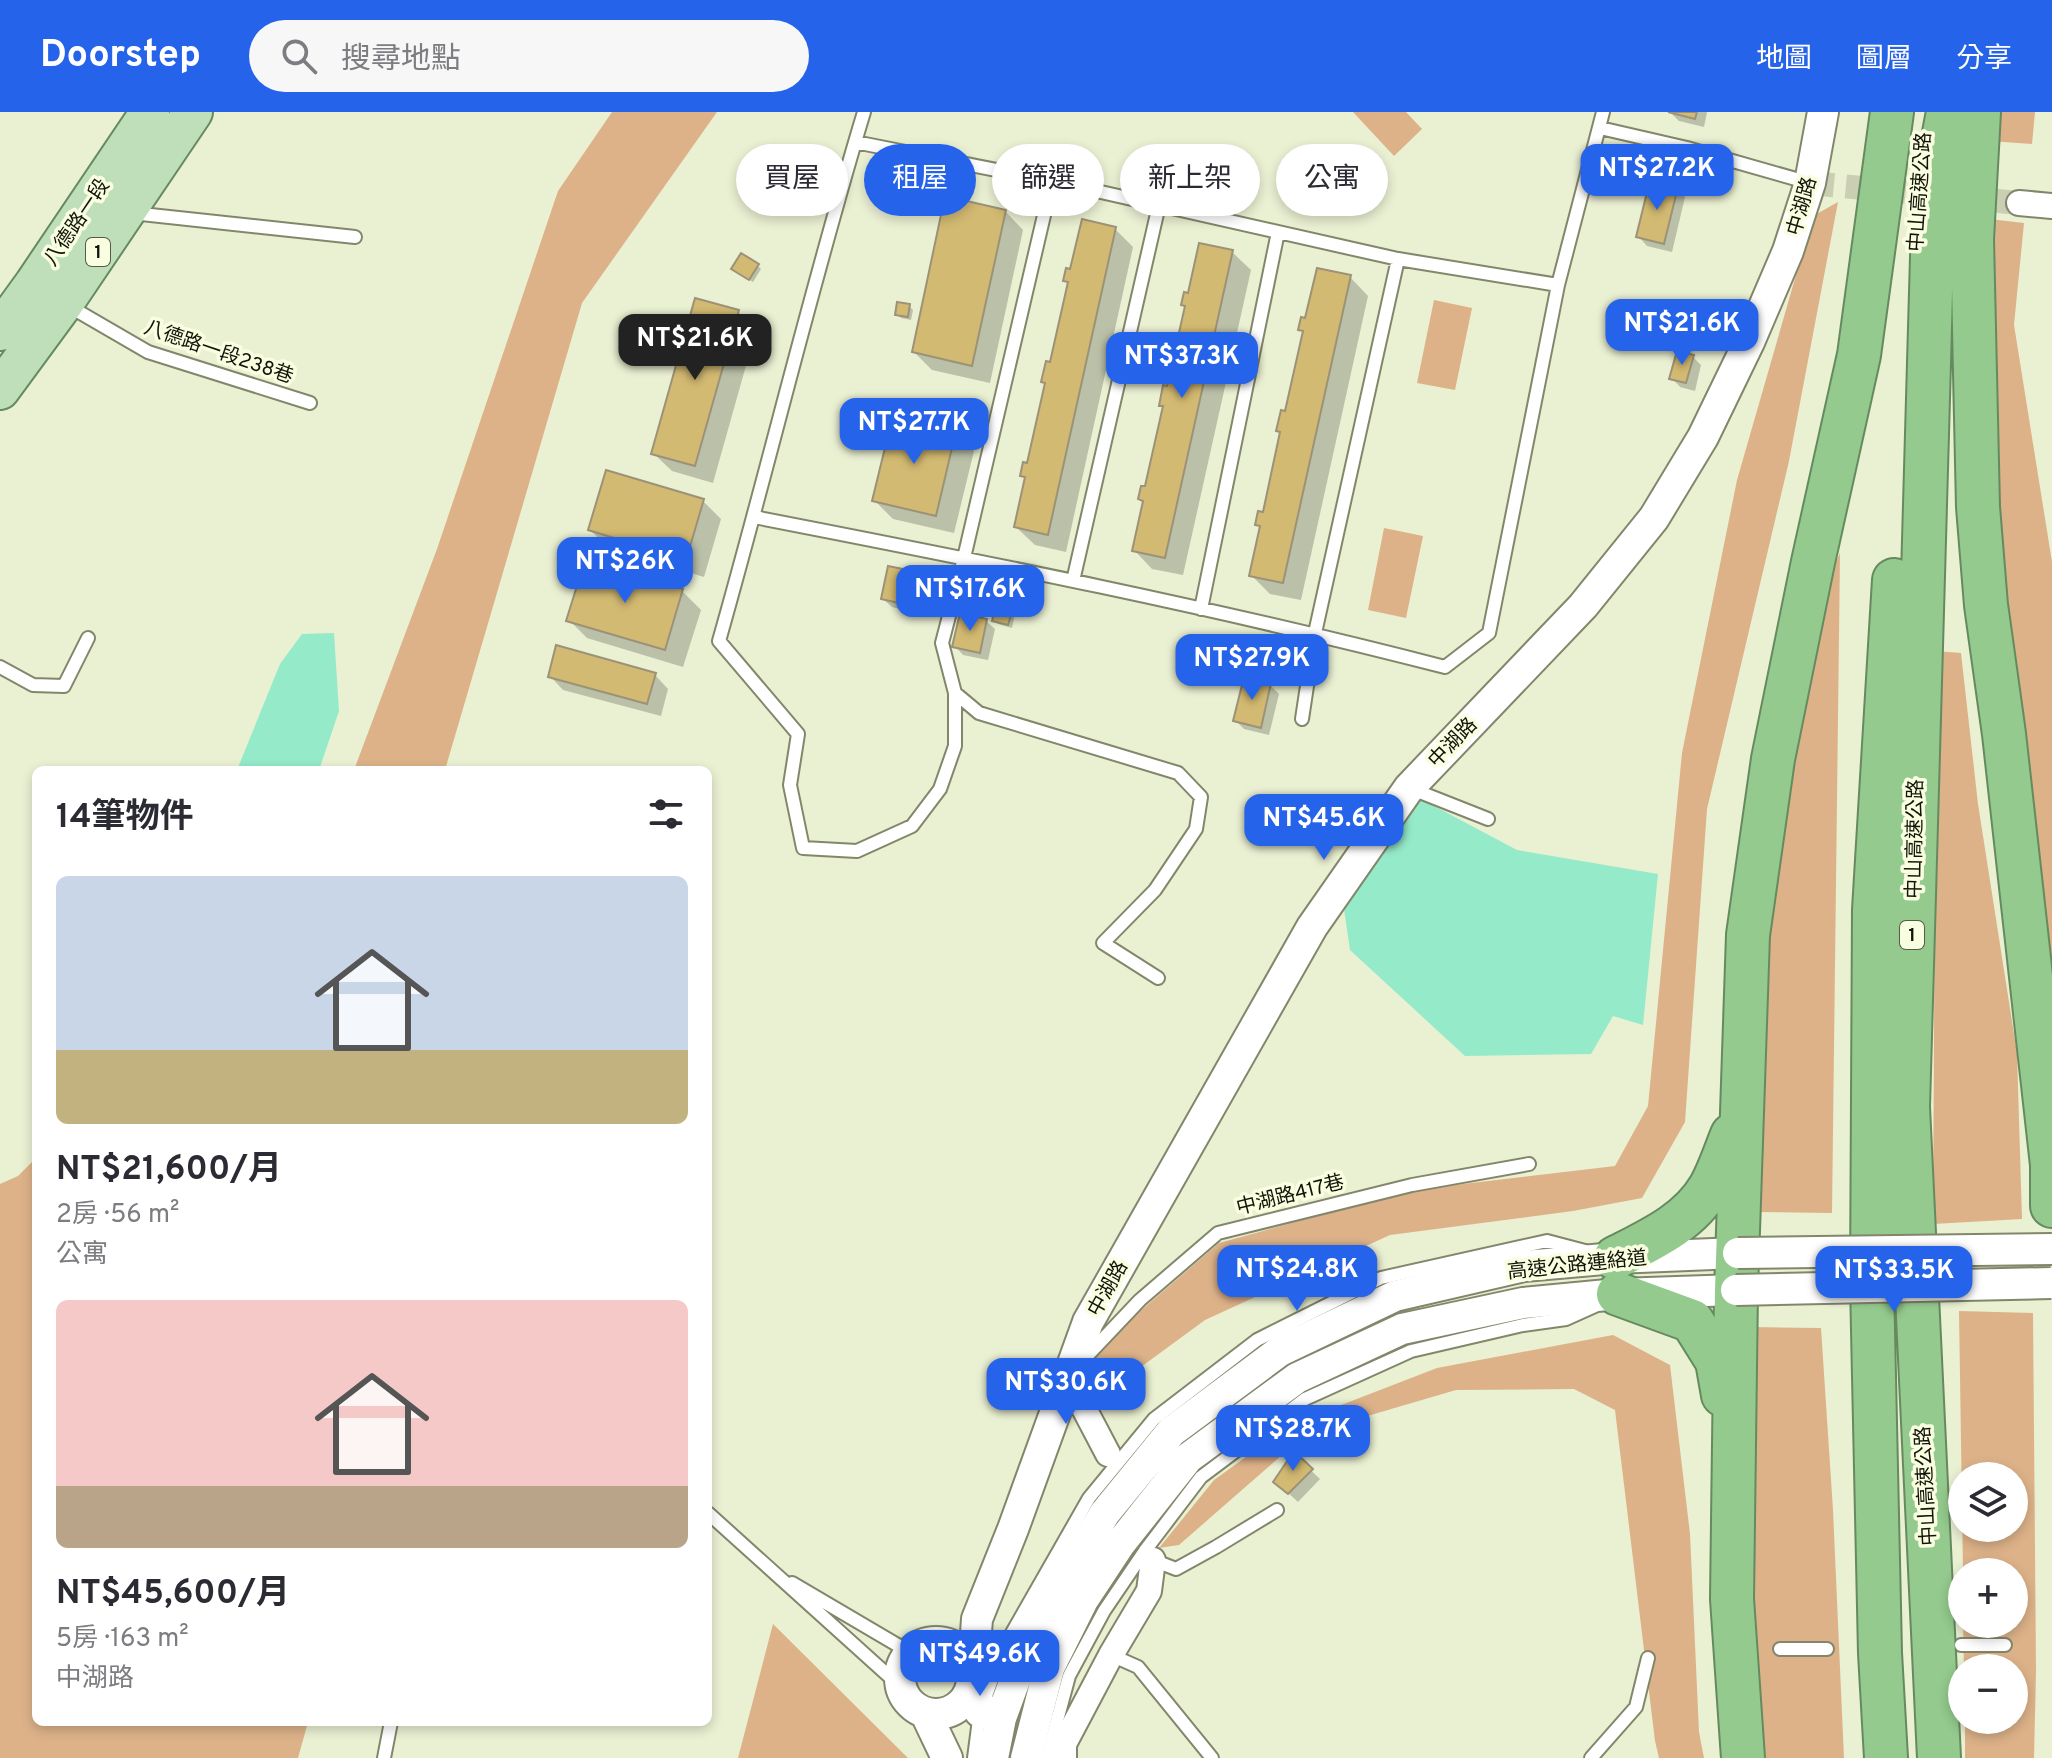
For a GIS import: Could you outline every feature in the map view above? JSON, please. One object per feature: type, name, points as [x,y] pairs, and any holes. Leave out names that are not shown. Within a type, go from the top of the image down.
[{"type":"highway","points":[[1743,1758],[1732,1599],[1737,1272],[1748,935],[1773,759],[1859,355],[1892,112]]},
{"type":"highway","name":"中山高速公路","points":[[1886,1758],[1880,1653],[1872,1299],[1874,910],[1924,112]]},
{"type":"highway","name":"中山高速公路","points":[[1939,1758],[1908,1107],[1934,186],[1948,112]]},
{"type":"highway","points":[[1979,112],[1972,239],[1978,507],[1986,605],[2004,734],[2052,1165],[2052,1206]]},
{"type":"highway","points":[[1733,1451],[1717,1361],[1692,1321],[1617,1276],[1690,1212],[1709,1188],[1742,1112]]},
{"type":"main road","name":"八德路一段","points":[[0,390],[49,294],[150,112]]},
{"type":"main road","name":"八德路一段","points":[[0,331],[49,294],[125,212],[193,112]]},
{"type":"street","name":"中湖路","points":[[973,1674],[977,1619],[1088,1322],[1312,927],[1409,788],[1583,606],[1654,518],[1703,437],[1788,251],[1810,183],[1823,112]]},
{"type":"street","points":[[2019,203],[2052,206]]},
{"type":"street","name":"高速公路連絡道","points":[[1036,1662],[1062,1582],[1105,1513],[1171,1432],[1280,1351],[1395,1296],[1524,1266],[1617,1276],[1737,1272],[2052,1273]]},
{"type":"street","points":[[1067,1376],[1108,1454]]},
{"type":"street","points":[[1064,1758],[1064,1744],[1149,1591],[1153,1560]]},
{"type":"street","points":[[973,1674],[968,1697],[950,1713],[926,1714],[914,1708],[901,1687],[903,1663],[919,1648],[977,1619]]},
{"type":"street","points":[[919,1648],[940,1642],[962,1652],[973,1674],[980,1712]]},
{"type":"street","points":[[993,1758],[1001,1718],[1036,1662]]},
{"type":"street","points":[[1026,1758],[1036,1662]]},
{"type":"street","points":[[926,1714],[947,1758]]},
{"type":"lane","points":[[864,112],[719,641],[798,734],[790,785],[803,848],[857,851],[912,826],[940,789],[955,746],[955,693],[942,643],[1044,216]]},
{"type":"lane","points":[[754,517],[1315,633],[1445,667],[1489,633],[1558,285],[1603,112]]},
{"type":"lane","points":[[1600,128],[1687,148],[1810,183]]},
{"type":"lane","points":[[855,142],[992,169]]},
{"type":"lane","points":[[125,212],[355,237]]},
{"type":"lane","points":[[1073,581],[1156,216]]},
{"type":"lane","points":[[1207,216],[1398,259],[1558,285]]},
{"type":"lane","points":[[1201,609],[1278,232]]},
{"type":"lane","points":[[1302,719],[1315,633],[1398,259]]},
{"type":"lane","name":"八德路一段238巷","points":[[49,294],[148,352],[310,403]]},
{"type":"lane","points":[[0,667],[33,685],[64,686],[88,638]]},
{"type":"lane","points":[[955,693],[979,713],[1178,773],[1201,797],[1196,829],[1155,890],[1103,943],[1158,978]]},
{"type":"lane","points":[[1409,788],[1488,819]]},
{"type":"lane","name":"中湖路417巷","points":[[1067,1376],[1140,1300],[1218,1233],[1412,1185],[1529,1164]]},
{"type":"lane","points":[[974,1758],[980,1712],[1036,1662],[1104,1611],[1201,1477],[1305,1399],[1411,1351],[1523,1325],[1566,1319],[1617,1276]]},
{"type":"lane","points":[[1153,1560],[1176,1569],[1277,1510]]},
{"type":"lane","points":[[712,1517],[901,1687]]},
{"type":"lane","points":[[769,1569],[919,1648]]},
{"type":"lane","points":[[1961,1645],[2005,1645]]},
{"type":"lane","points":[[1780,1649],[1827,1649]]},
{"type":"lane","points":[[1111,1655],[1138,1667],[1212,1758]]},
{"type":"lane","points":[[1591,1758],[1636,1707],[1648,1658]]},
{"type":"lane","points":[[1036,1662],[1047,1758]]},
{"type":"lane","points":[[384,1758],[390,1726]]},
{"type":"shaded area","points":[[612,112],[717,112],[582,303],[446,766],[356,766],[437,549],[558,191]]},
{"type":"shaded area","points":[[1353,112],[1406,112],[1422,129],[1394,156],[1388,150],[1388,144],[1383,144]]},
{"type":"shaded area","points":[[1990,112],[2035,112],[2032,144],[1989,141]]},
{"type":"shaded area","points":[[1838,202],[1789,461],[1707,809],[1685,1122],[1642,1198],[1573,1211],[1390,1235],[1205,1320],[1100,1397],[1095,1350],[1219,1243],[1413,1190],[1615,1166],[1648,1106],[1682,753],[1737,480],[1813,216]]},
{"type":"shaded area","points":[[1989,219],[2024,223],[2014,325],[2052,562],[2052,967],[1996,550]]},
{"type":"shaded area","points":[[1434,300],[1472,308],[1455,390],[1417,383]]},
{"type":"shaded area","points":[[1384,528],[1423,536],[1406,618],[1368,610]]},
{"type":"shaded area","points":[[1840,553],[1832,1213],[1757,1212],[1762,977],[1812,618]]},
{"type":"shaded area","points":[[334,633],[339,711],[320,766],[239,766],[280,664],[302,634]]},
{"type":"shaded area","points":[[1936,651],[1961,653],[1978,804],[2017,1053],[2022,1219],[1933,1224]]},
{"type":"shaded area","points":[[1419,798],[1517,850],[1658,874],[1643,1025],[1613,1016],[1591,1054],[1465,1056],[1350,950],[1343,902]]},
{"type":"shaded area","points":[[32,1162],[32,1726],[307,1726],[298,1758],[0,1758],[0,1184],[18,1176]]},
{"type":"shaded area","points":[[1959,1311],[2033,1313],[2034,1758],[1965,1758],[1965,1734],[2028,1734],[2028,1654],[1964,1654],[1963,1638],[2028,1638],[2028,1558],[1963,1558],[1962,1542],[2028,1542],[2028,1462],[1961,1462]]},
{"type":"shaded area","points":[[1751,1327],[1821,1328],[1844,1758],[1755,1758],[1742,1583]]},
{"type":"shaded area","points":[[1613,1335],[1670,1365],[1690,1534],[1699,1732],[1704,1758],[1659,1758],[1615,1410],[1574,1389],[1456,1390],[1306,1434],[1179,1545],[1159,1548],[1214,1480],[1292,1424],[1437,1368]]},
{"type":"shaded area","points":[[773,1624],[908,1758],[738,1758]]},
{"type":"building","points":[[1668,112],[1697,112],[1695,119]]},
{"type":"building","points":[[1650,180],[1678,187],[1664,244],[1636,237]]},
{"type":"building","points":[[976,203],[992,207],[992,216],[1005,216],[972,366],[912,352],[941,216],[976,216]]},
{"type":"building","points":[[1082,219],[1116,227],[1048,535],[1014,527],[1025,477],[1020,476],[1023,462],[1027,463],[1045,383],[1041,382],[1046,361],[1050,362],[1068,282],[1063,281],[1066,268],[1070,269]]},
{"type":"building","points":[[1199,243],[1233,250],[1165,558],[1132,551],[1143,501],[1138,499],[1141,486],[1145,486],[1163,406],[1159,406],[1163,385],[1167,386],[1185,306],[1181,305],[1184,292],[1188,293]]},
{"type":"building","points":[[741,253],[759,264],[749,280],[731,269]]},
{"type":"building","points":[[1317,268],[1351,275],[1283,583],[1249,576],[1260,526],[1255,525],[1258,511],[1263,512],[1280,432],[1276,431],[1281,410],[1285,411],[1303,331],[1298,330],[1301,317],[1305,318]]},
{"type":"building","points":[[695,298],[739,310],[695,466],[651,454]]},
{"type":"building","points":[[897,302],[910,304],[908,317],[895,315]]},
{"type":"building","points":[[1677,351],[1694,355],[1686,383],[1669,379]]},
{"type":"building","points":[[893,415],[956,431],[936,516],[872,501]]},
{"type":"building","points":[[606,470],[704,499],[686,560],[588,530]]},
{"type":"building","points":[[585,560],[683,589],[665,650],[566,621]]},
{"type":"building","points":[[888,566],[928,574],[921,608],[881,599]]},
{"type":"building","points":[[996,604],[1013,608],[1008,625],[992,621]]},
{"type":"building","points":[[960,613],[987,619],[980,653],[952,647]]},
{"type":"building","points":[[556,645],[656,673],[647,704],[548,677]]},
{"type":"building","points":[[1244,677],[1271,683],[1261,728],[1233,721]]},
{"type":"building","points":[[1294,1451],[1313,1469],[1288,1494],[1273,1482]]},
{"type":"tunnel","points":[[1810,183],[2019,203]]}]
